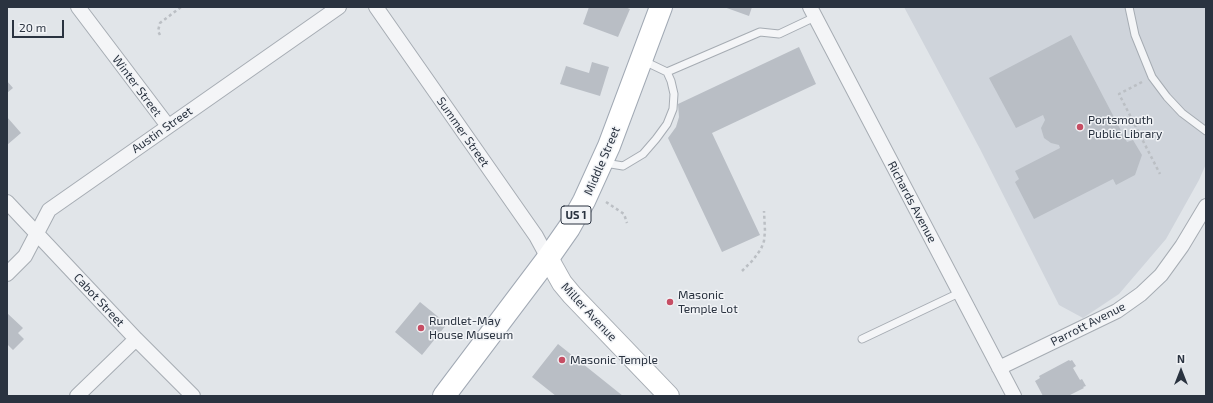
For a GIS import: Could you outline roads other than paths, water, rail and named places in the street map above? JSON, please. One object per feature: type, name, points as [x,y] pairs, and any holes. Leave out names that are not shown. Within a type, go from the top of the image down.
[{"type":"main road","name":"Middle Street","points":[[444,396],[548,258],[573,222],[602,163],[661,7]]},
{"type":"main road","name":"Miller Avenue","points":[[548,258],[562,283],[572,295],[668,396]]},
{"type":"street","name":"Winter Street","points":[[78,7],[168,126]]},
{"type":"street","name":"Austin Street","points":[[7,274],[25,256],[49,210],[339,7]]},
{"type":"street","name":"Summer Street","points":[[376,7],[536,236],[548,258]]},
{"type":"street","name":"Richards Avenue","points":[[813,12],[1014,396]]},
{"type":"street","name":"Cabot Street","points":[[7,202],[136,339],[193,396]]},
{"type":"street","name":"Parrott Avenue","points":[[999,368],[1117,311],[1141,294],[1162,274],[1178,252],[1206,206]]},
{"type":"street","points":[[77,396],[136,339]]},
{"type":"lane","points":[[1129,7],[1134,36],[1152,78],[1182,113],[1206,131]]},
{"type":"lane","points":[[667,72],[760,32],[779,34],[813,12]]},
{"type":"lane","points":[[602,163],[623,166],[643,154],[667,124],[673,109],[674,94],[667,72],[642,60]]},
{"type":"lane","points":[[862,339],[959,292]]},
{"type":"place","name":"Portsmouth Public Library","points":[[1080,127]]},
{"type":"place","name":"Masonic Temple Lot","points":[[670,302]]},
{"type":"place","name":"Rundlet-May House Museum","points":[[421,328]]},
{"type":"place","name":"Masonic Temple","points":[[562,360]]}]
